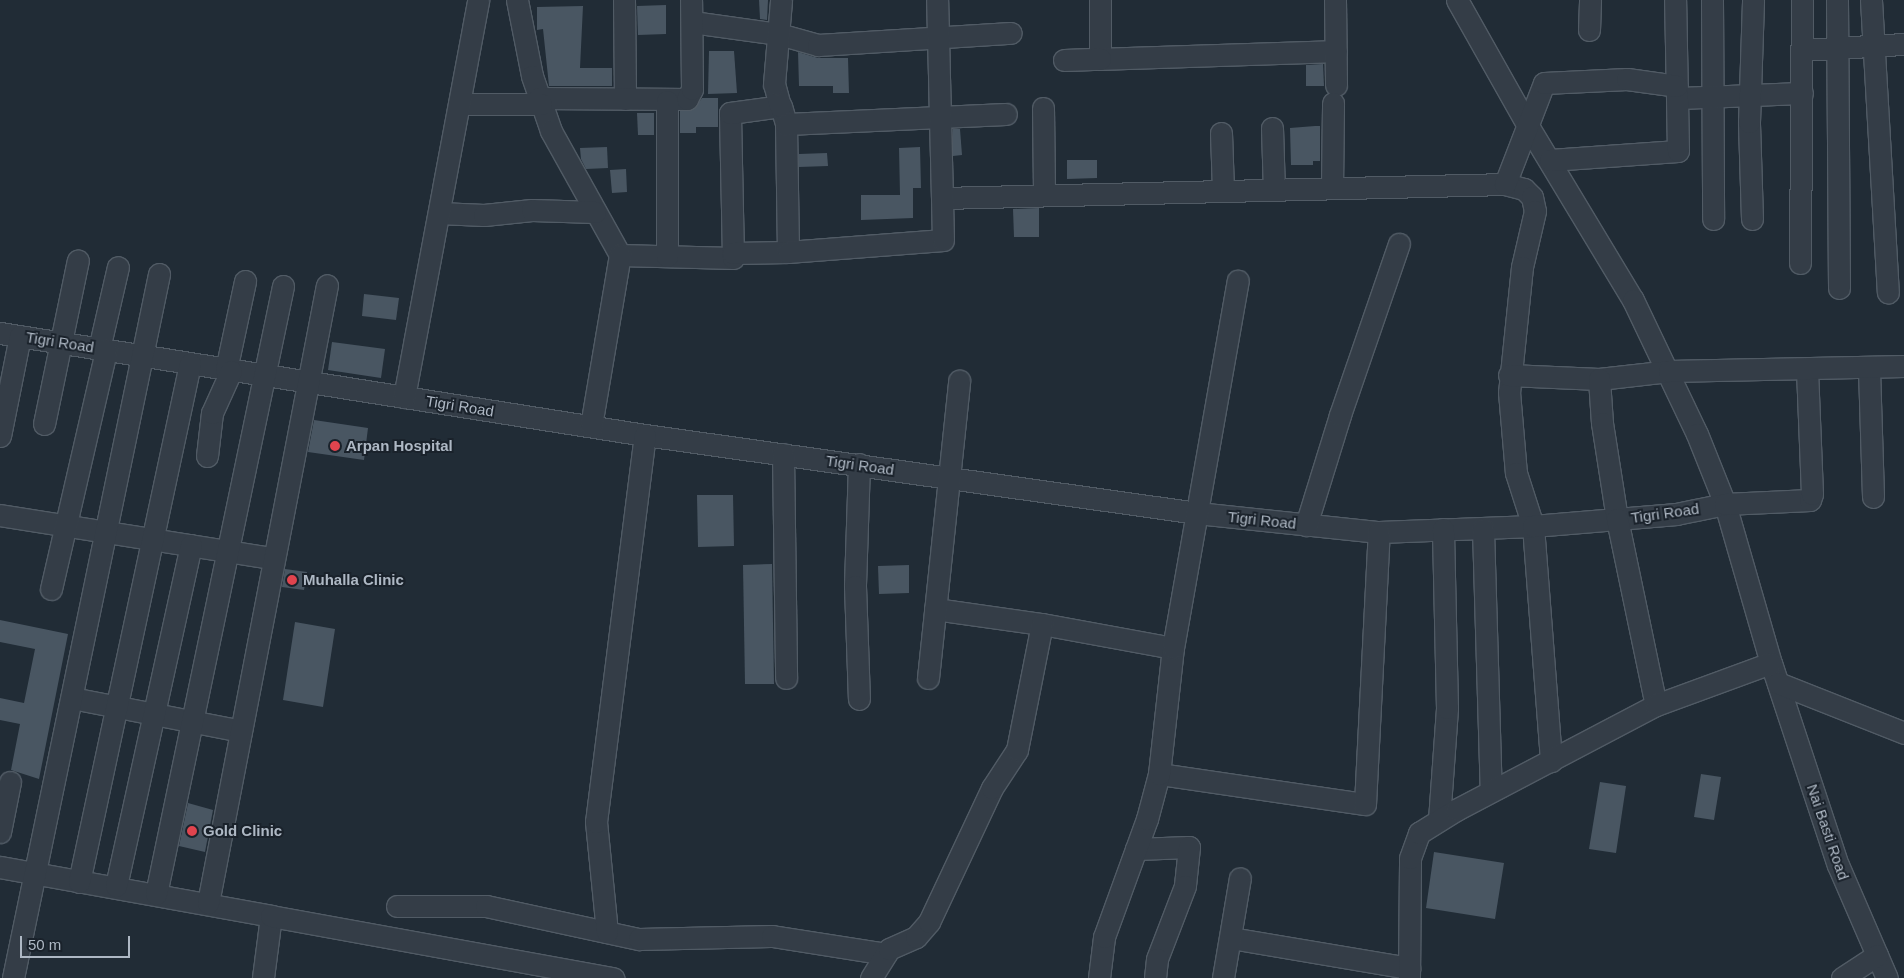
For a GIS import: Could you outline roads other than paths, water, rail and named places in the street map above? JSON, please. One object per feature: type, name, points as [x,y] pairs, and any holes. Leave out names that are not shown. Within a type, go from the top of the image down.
[{"type":"street","points":[[404,397],[478,0]]},
{"type":"street","points":[[517,0],[525,49],[540,101],[551,130],[620,255],[591,426]]},
{"type":"street","points":[[624,0],[625,100]]},
{"type":"street","points":[[459,104],[540,101],[684,101],[691,94],[691,0]]},
{"type":"street","points":[[781,0],[780,34],[774,84],[783,115],[788,252]]},
{"type":"street","points":[[733,253],[788,252],[941,241],[942,198],[938,116],[937,0]]},
{"type":"street","points":[[1100,0],[1100,59]]},
{"type":"street","points":[[1332,188],[1336,51],[1335,0]]},
{"type":"street","name":"Nai Basti Road","points":[[1457,0],[1528,126],[1633,300],[1669,371],[1725,504],[1774,673],[1838,865],[1887,978]]},
{"type":"street","points":[[1589,30],[1590,0]]},
{"type":"street","points":[[1550,160],[1678,151],[1675,0]]},
{"type":"street","points":[[1712,0],[1713,219]]},
{"type":"street","points":[[1752,219],[1750,96],[1753,0]]},
{"type":"street","points":[[1800,263],[1802,0]]},
{"type":"street","points":[[1837,0],[1839,288]]},
{"type":"street","points":[[1871,0],[1872,46],[1888,293]]},
{"type":"street","points":[[692,22],[780,34],[818,45],[1011,33]]},
{"type":"street","points":[[1802,50],[1904,44]]},
{"type":"street","points":[[1064,60],[1336,51]]},
{"type":"street","points":[[1505,184],[1544,83],[1627,79],[1678,92],[1712,97],[1802,93]]},
{"type":"street","points":[[667,101],[668,256]]},
{"type":"street","points":[[1043,108],[1044,195]]},
{"type":"street","points":[[620,255],[733,258],[730,113],[938,116],[1006,114]]},
{"type":"street","points":[[1272,128],[1274,190]]},
{"type":"street","points":[[1221,133],[1223,191]]},
{"type":"street","points":[[942,198],[1505,184],[1524,189],[1532,197],[1535,211],[1522,267],[1509,376],[1514,462],[1532,526],[1552,761]]},
{"type":"street","points":[[439,213],[484,215],[532,210],[595,212]]},
{"type":"street","points":[[1306,525],[1340,415],[1399,244]]},
{"type":"street","points":[[44,424],[63,343],[78,260]]},
{"type":"street","points":[[51,589],[66,525],[118,267]]},
{"type":"street","points":[[13,978],[159,274]]},
{"type":"street","points":[[207,456],[214,407],[229,370],[245,281]]},
{"type":"street","points":[[1099,978],[1104,937],[1136,849],[1159,774],[1173,648],[1238,281]]},
{"type":"street","points":[[208,903],[327,285]]},
{"type":"street","points":[[156,894],[283,286]]},
{"type":"street","points":[[0,436],[10,334]]},
{"type":"street","name":"Tigri Road","points":[[10,334],[308,383],[645,435],[1197,513],[1379,532],[1532,526],[1676,514],[1725,504],[1811,498],[1807,369]]},
{"type":"street","points":[[79,882],[190,364]]},
{"type":"street","points":[[1509,376],[1599,379],[1669,371],[1869,369],[1904,366]]},
{"type":"street","points":[[1869,369],[1873,497]]},
{"type":"street","points":[[1599,379],[1604,441],[1617,519],[1656,705]]},
{"type":"street","points":[[928,678],[951,477],[959,381]]},
{"type":"street","points":[[607,932],[596,822],[645,435]]},
{"type":"street","points":[[783,454],[786,678]]},
{"type":"street","points":[[859,464],[855,586],[859,700]]},
{"type":"street","points":[[0,515],[273,558]]},
{"type":"street","points":[[1482,528],[1491,791]]},
{"type":"street","points":[[1439,820],[1448,700],[1443,529]]},
{"type":"street","points":[[1159,774],[1365,804],[1379,532]]},
{"type":"street","points":[[116,886],[191,545]]},
{"type":"street","points":[[935,609],[1042,624],[1173,648]]},
{"type":"street","points":[[871,978],[894,944],[916,937],[929,922],[992,788],[1017,750],[1042,624]]},
{"type":"street","points":[[1231,938],[1409,973],[1412,847],[1419,833],[1491,791],[1552,761],[1656,705],[1774,673],[1904,733]]},
{"type":"street","points":[[72,698],[241,731]]},
{"type":"street","points":[[0,832],[10,782]]},
{"type":"street","points":[[1136,849],[1189,847],[1185,886],[1157,959],[1156,978]]},
{"type":"street","points":[[0,868],[79,882],[116,886],[613,978]]},
{"type":"street","points":[[1223,978],[1240,878]]},
{"type":"street","points":[[396,906],[486,906],[639,939],[772,936],[886,954]]},
{"type":"street","points":[[263,978],[271,916]]},
{"type":"street","points":[[1842,978],[1876,955]]},
{"type":"place","name":"Arpan Hospital","points":[[335,446]]},
{"type":"place","name":"Muhalla Clinic","points":[[292,580]]},
{"type":"place","name":"Gold Clinic","points":[[192,831]]}]
